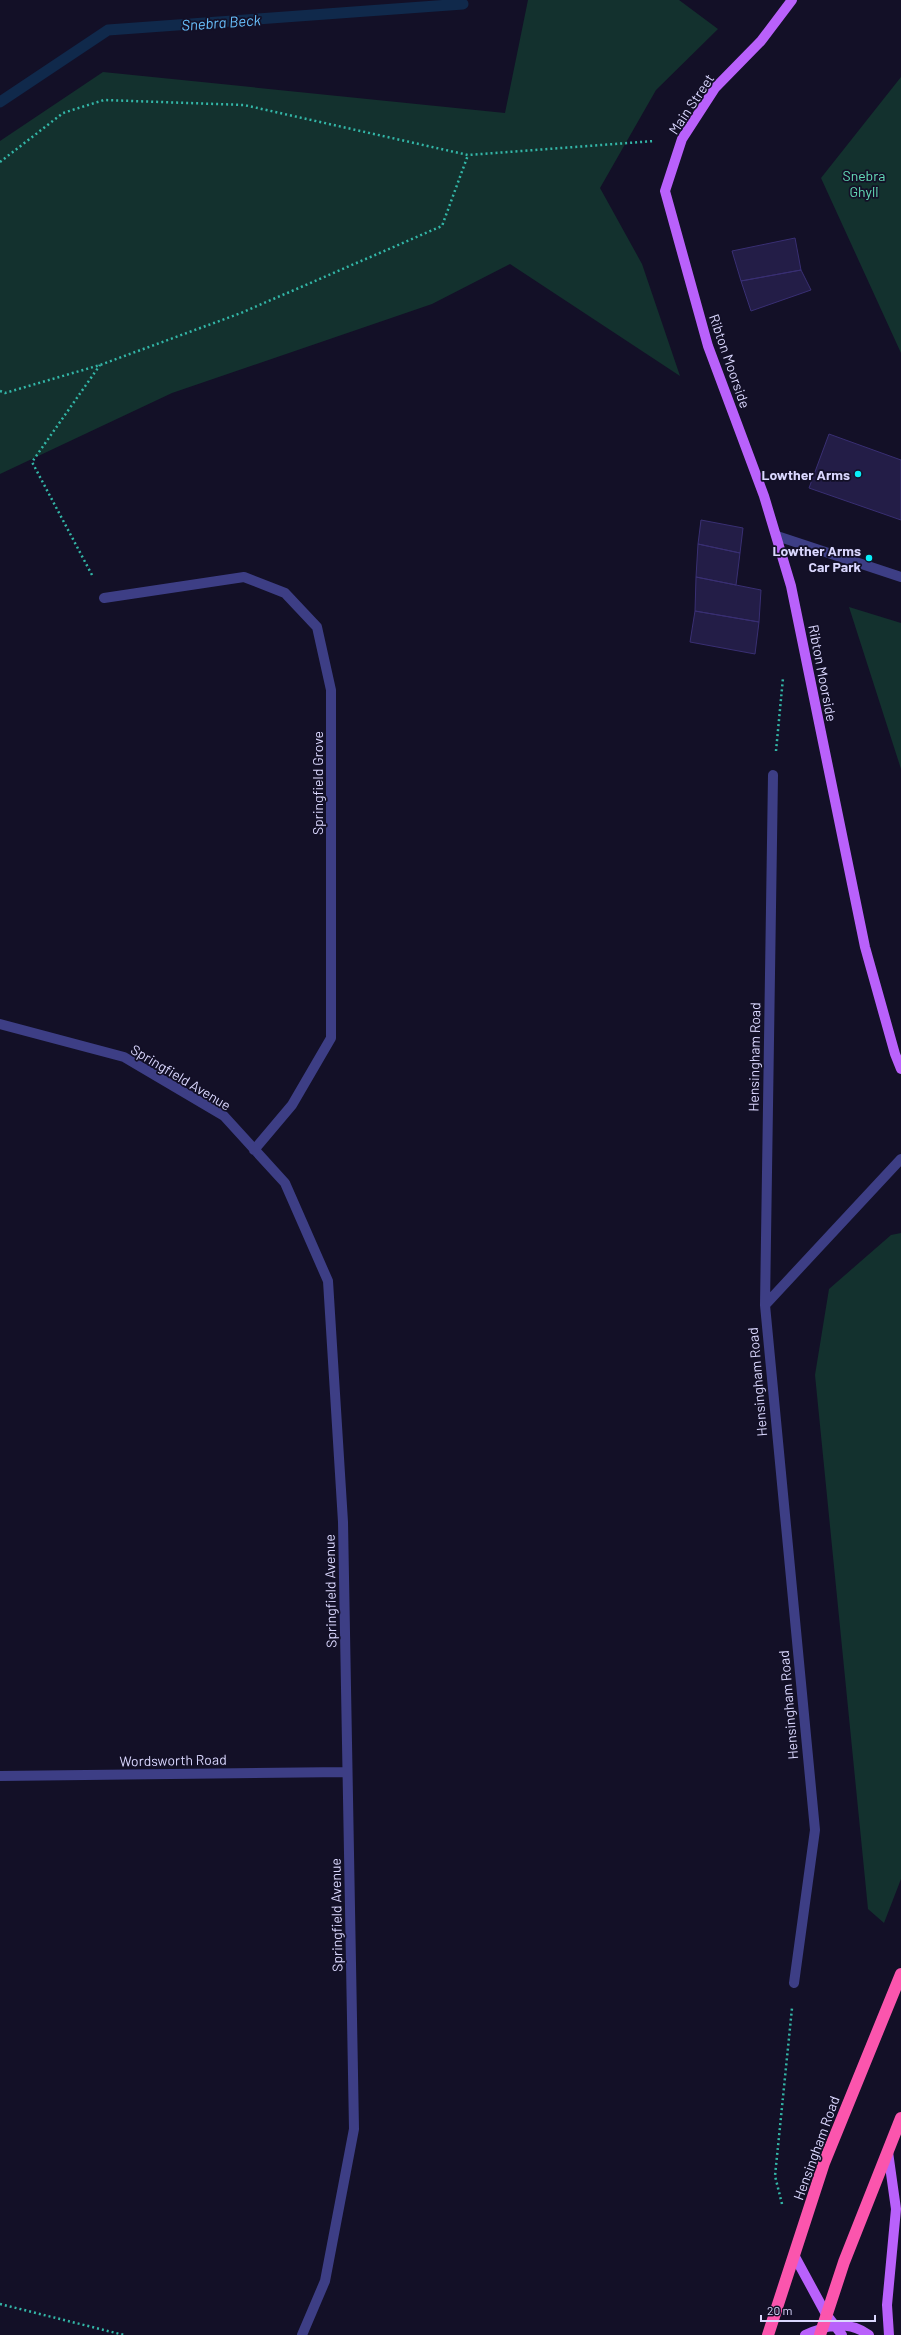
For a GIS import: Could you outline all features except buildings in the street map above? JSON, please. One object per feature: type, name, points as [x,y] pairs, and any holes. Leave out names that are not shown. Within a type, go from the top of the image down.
[{"type":"highway","name":"Hensingham Road","points":[[768,2335],[824,2163],[901,1974]]},
{"type":"highway","points":[[825,2329],[826,2314],[844,2262],[901,2118]]},
{"type":"main road","name":"Main Street","points":[[693,290],[666,191],[682,139],[715,88],[761,41],[792,0]]},
{"type":"main road","name":"Ribton Moorside","points":[[693,290],[708,346],[764,496],[791,586],[865,947],[895,1054],[901,1069]]},
{"type":"main road","points":[[888,2152],[896,2209],[887,2305],[889,2335]]},
{"type":"main road","points":[[794,2255],[826,2314]]},
{"type":"main road","points":[[805,2335],[825,2329],[856,2327],[869,2335]]},
{"type":"main road","points":[[825,2329],[842,2335]]},
{"type":"street","points":[[777,536],[901,577]]},
{"type":"street","name":"Springfield Grove","points":[[104,598],[244,577],[285,593],[317,627],[331,690],[331,1038],[292,1105],[254,1150]]},
{"type":"street","name":"Hensingham Road","points":[[773,775],[765,1305],[815,1830],[794,1983]]},
{"type":"street","name":"Springfield Avenue","points":[[0,1024],[124,1057],[224,1116],[285,1183],[328,1281],[343,1522],[354,2129],[325,2281],[302,2335]]},
{"type":"street","points":[[765,1305],[901,1159]]},
{"type":"street","name":"Wordsworth Road","points":[[0,1776],[347,1772]]},
{"type":"path","points":[[0,162],[63,113],[104,100],[244,105],[468,155],[682,139]]},
{"type":"path","points":[[0,391],[4,393],[100,365],[241,313],[442,226],[468,155]]},
{"type":"path","points":[[100,365],[32,462],[104,598]]},
{"type":"path","points":[[784,2212],[775,2176],[794,1983]]},
{"type":"path","points":[[0,2304],[124,2335]]},
{"type":"green space","points":[[528,0],[679,0],[718,29],[656,90],[600,188],[642,264],[680,376],[510,264],[432,304],[172,393],[0,474],[0,141],[103,72],[505,113]]},
{"type":"green space","name":"Snebra Ghyll","points":[[901,77],[901,353],[821,178]]},
{"type":"green space","points":[[849,607],[901,623],[901,769]]},
{"type":"green space","points":[[901,1233],[901,1879],[884,1923],[868,1909],[815,1375],[829,1289],[891,1235]]},
{"type":"waterway","name":"Snebra Beck","points":[[0,102],[108,30],[463,4]]},
{"type":"place","name":"Lowther Arms","points":[[858,474]]},
{"type":"place","name":"Lowther Arms Car Park","points":[[869,558]]}]
